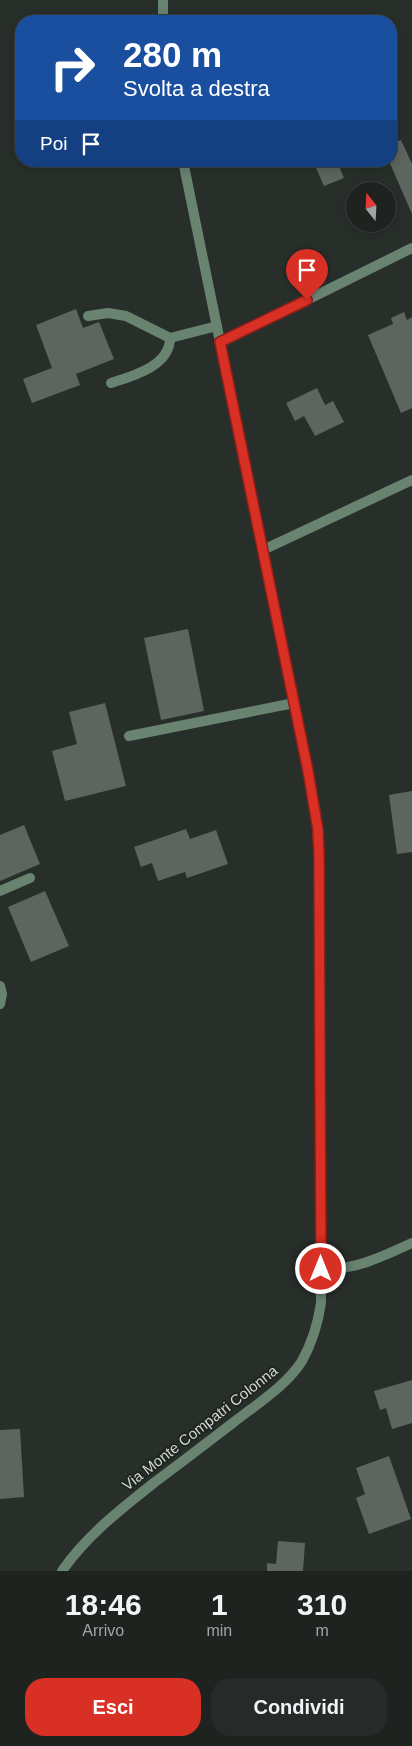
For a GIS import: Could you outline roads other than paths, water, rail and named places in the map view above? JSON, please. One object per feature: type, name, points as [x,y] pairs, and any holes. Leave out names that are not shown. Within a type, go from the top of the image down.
[{"type":"street","points":[[162,15],[163,0]]},
{"type":"street","name":"Via Monte Compatri Colonna","points":[[62,1571],[79,1548],[114,1514],[257,1404],[296,1369],[308,1350],[316,1326],[320,1303],[319,844],[314,800],[184,167]]},
{"type":"street","points":[[220,342],[412,248]]},
{"type":"street","points":[[88,316],[108,313],[126,316],[170,338],[217,326]]},
{"type":"street","points":[[111,383],[135,375],[158,362],[166,354],[170,345],[170,338]]},
{"type":"street","points":[[263,550],[412,480]]},
{"type":"street","points":[[129,736],[294,703]]},
{"type":"street","points":[[0,891],[30,878]]},
{"type":"street","points":[[0,986],[2,994],[0,1004]]},
{"type":"street","points":[[321,1269],[353,1266],[412,1243]]}]
